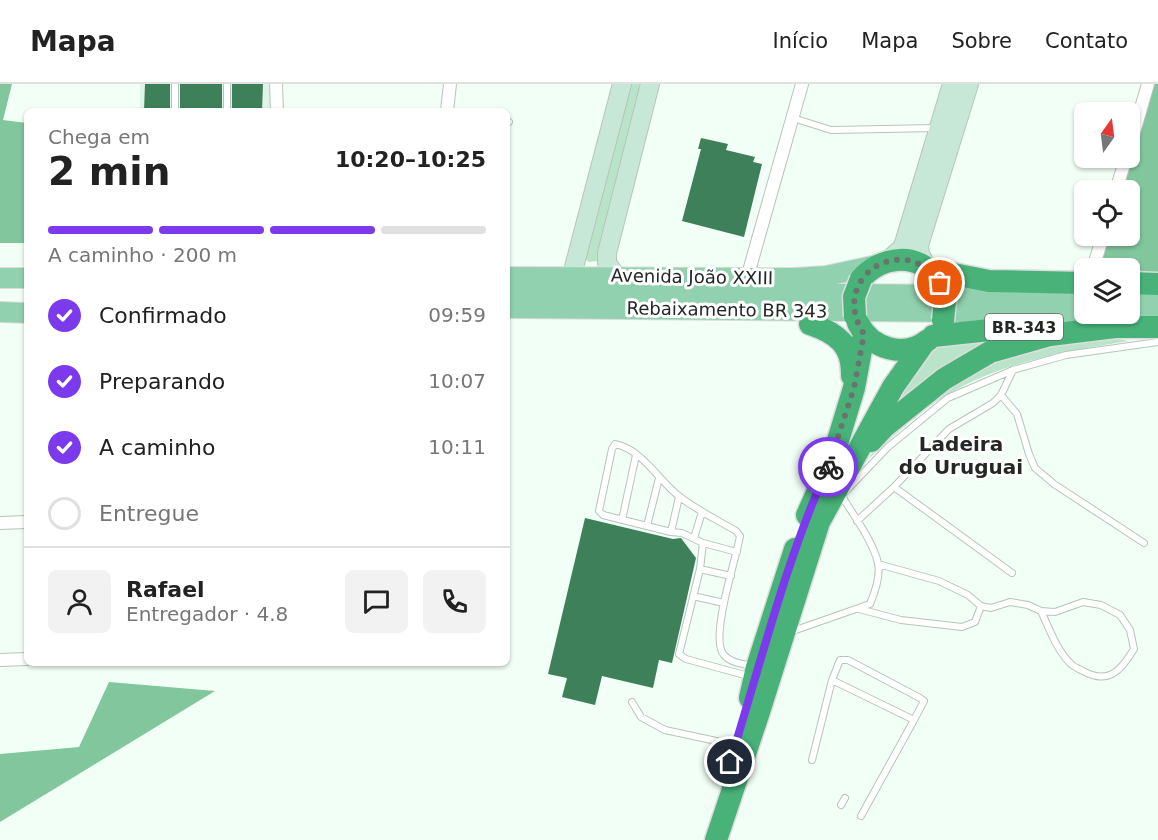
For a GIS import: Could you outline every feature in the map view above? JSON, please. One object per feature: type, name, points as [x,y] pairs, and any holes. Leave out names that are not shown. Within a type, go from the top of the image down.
[{"type":"highway","points":[[699,840],[714,811],[784,578],[808,512],[842,459],[933,333],[945,302],[934,276],[915,262],[901,259],[875,268],[854,297],[860,325],[854,388],[842,459],[819,522],[716,840]]},
{"type":"highway","points":[[934,276],[989,281],[1074,283]]},
{"type":"highway","points":[[1140,283],[1158,284]]},
{"type":"highway","name":"BR-343","points":[[860,325],[874,343],[899,351],[912,349],[933,333],[1074,323]]},
{"type":"highway","points":[[810,324],[825,329],[842,340],[850,357],[852,372],[842,459]]},
{"type":"highway","points":[[842,459],[944,379],[990,352],[1097,324]]},
{"type":"highway","name":"BR-343","points":[[1139,324],[1158,327]]},
{"type":"main road","name":"Avenida João XXIII","points":[[510,291],[616,276],[747,278],[826,276],[875,268]]},
{"type":"main road","name":"Avenida João XXIII","points":[[510,277],[568,284]]},
{"type":"main road","points":[[0,278],[24,279]]},
{"type":"main road","name":"Rebaixamento BR 343","points":[[568,284],[1074,296]]},
{"type":"main road","points":[[1140,297],[1158,297]]},
{"type":"main road","name":"Rebaixamento BR 343","points":[[510,308],[1074,313]]},
{"type":"main road","points":[[0,312],[24,313]]},
{"type":"main road","points":[[1140,316],[1158,314]]},
{"type":"main road","points":[[510,321],[810,324],[852,329],[860,325]]},
{"type":"street","points":[[276,84],[276,108]]},
{"type":"street","points":[[447,108],[450,84]]},
{"type":"street","points":[[568,284],[622,84]]},
{"type":"street","points":[[616,276],[607,263],[607,253],[650,84]]},
{"type":"street","points":[[747,278],[802,84]]},
{"type":"street","points":[[934,276],[920,254],[919,245],[952,84]]},
{"type":"street","points":[[875,268],[898,253],[905,240],[945,124],[969,84]]},
{"type":"street","points":[[1140,112],[1148,84]]},
{"type":"street","points":[[0,523],[24,522]]},
{"type":"street","points":[[0,660],[24,659]]},
{"type":"lane","points":[[175,84],[175,108]]},
{"type":"lane","points":[[227,84],[227,108]]},
{"type":"lane","points":[[792,118],[831,130],[945,124]]},
{"type":"lane","points":[[819,522],[888,447],[948,398],[1013,370],[1066,355],[1158,342]]},
{"type":"lane","points":[[857,521],[894,487],[949,429],[993,403],[1001,395],[1013,370]]},
{"type":"lane","points":[[1001,395],[1017,414],[1035,468],[1054,484],[1144,543]]},
{"type":"lane","points":[[737,552],[703,543],[682,533],[603,515],[599,511],[615,444],[624,446],[636,455],[679,497],[736,531],[740,536],[737,552],[724,603],[719,628],[718,646],[731,661],[756,672]]},
{"type":"lane","points":[[622,520],[636,455]]},
{"type":"lane","points":[[647,526],[659,478]]},
{"type":"lane","points":[[894,487],[1012,573]]},
{"type":"lane","points":[[783,634],[870,604],[876,589],[878,564],[870,543],[842,495]]},
{"type":"lane","points":[[671,532],[679,497]]},
{"type":"lane","points":[[694,538],[702,512]]},
{"type":"lane","points":[[703,543],[700,569],[679,654],[686,659],[756,672]]},
{"type":"lane","points":[[878,564],[939,581],[968,595],[981,606],[991,608],[1010,602],[1028,605],[1041,612],[1055,612],[1083,602],[1101,605],[1120,615],[1130,630],[1134,649],[1124,665],[1107,677],[1095,677],[1071,664],[1041,612]]},
{"type":"lane","points":[[700,569],[731,576]]},
{"type":"lane","points":[[693,596],[724,603]]},
{"type":"lane","points":[[858,609],[901,620],[962,627],[975,622],[981,606]]},
{"type":"lane","points":[[812,760],[832,680],[840,660],[848,660],[924,701],[861,816]]},
{"type":"lane","points":[[832,680],[914,720]]},
{"type":"lane","points":[[632,702],[641,717],[665,730],[735,745]]},
{"type":"lane","points":[[841,805],[845,798]]},
{"type":"shaded area","points":[[140,84],[270,84],[270,108],[140,108]]},
{"type":"green space","points":[[0,84],[12,84],[3,120],[24,123],[24,243],[0,243]]},
{"type":"green space","points":[[627,84],[644,84],[600,258],[598,261],[589,262],[585,255]]},
{"type":"green space","points":[[1154,84],[1158,84],[1158,276],[1140,276],[1140,258],[1101,258],[1105,246],[1140,246],[1140,180],[1125,180],[1129,168],[1140,168],[1140,130]]},
{"type":"green space","points":[[1018,332],[880,419],[934,347]]},
{"type":"green space","points":[[1108,337],[1129,341],[1030,361],[982,377],[959,388],[918,415],[866,461],[880,444],[960,379],[1022,348]]},
{"type":"green space","points":[[109,682],[215,691],[0,822],[0,754],[79,747]]},
{"type":"building","points":[[145,84],[170,84],[170,108],[144,108]]},
{"type":"building","points":[[180,84],[222,84],[222,108],[180,108]]},
{"type":"building","points":[[232,84],[263,84],[262,108],[232,108]]},
{"type":"building","points":[[701,138],[728,144],[726,150],[755,157],[753,162],[762,164],[744,237],[682,221],[701,149],[698,149]]},
{"type":"building","points":[[585,518],[673,539],[681,538],[696,558],[672,663],[659,660],[653,688],[602,676],[595,705],[562,697],[567,678],[548,674]]},
{"type":"way so far","points":[[828,467],[854,388],[864,334],[858,326],[854,307],[854,297],[861,279],[877,265],[901,259],[915,262],[928,269],[940,283]]},
{"type":"district","name":"Ladeira do Uruguai","points":[[961,456]]},
{"type":"route","points":[[730,762],[784,578],[808,512],[828,467]]}]
